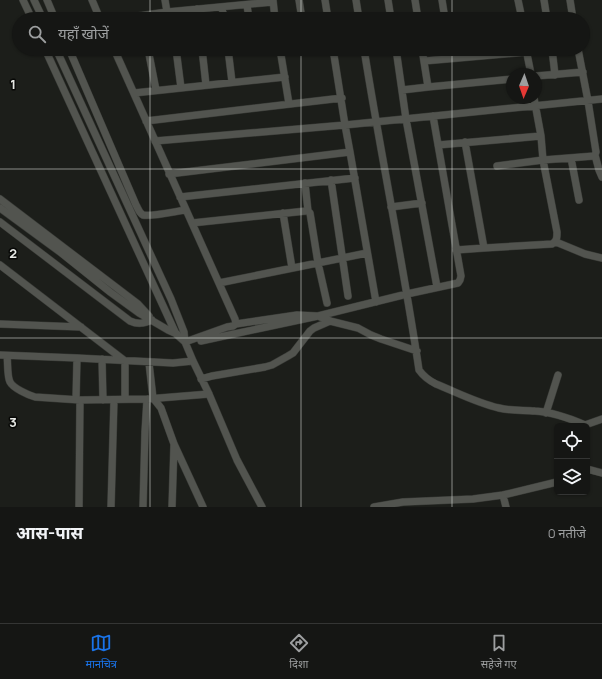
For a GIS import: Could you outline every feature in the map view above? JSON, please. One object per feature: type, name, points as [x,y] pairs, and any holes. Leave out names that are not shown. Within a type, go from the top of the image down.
[{"type":"street","points":[[23,0],[29,12]]},
{"type":"street","points":[[34,0],[40,12]]},
{"type":"street","points":[[46,0],[52,12]]},
{"type":"street","points":[[92,0],[97,12]]},
{"type":"street","points":[[165,0],[169,12]]},
{"type":"street","points":[[299,0],[301,12]]},
{"type":"street","points":[[325,0],[327,12]]},
{"type":"street","points":[[356,0],[358,12]]},
{"type":"street","points":[[388,0],[390,12]]},
{"type":"street","points":[[415,0],[417,12]]},
{"type":"street","points":[[442,0],[444,12]]},
{"type":"street","points":[[518,0],[521,12]]},
{"type":"street","points":[[544,0],[546,12]]},
{"type":"street","points":[[570,0],[572,12]]},
{"type":"street","points":[[183,12],[273,1],[274,12]]},
{"type":"street","points":[[247,5],[248,12]]},
{"type":"street","points":[[222,7],[223,12]]},
{"type":"street","points":[[49,56],[176,334]]},
{"type":"street","points":[[59,56],[171,299],[184,332],[185,342],[193,362],[209,394],[237,460],[262,507]]},
{"type":"street","points":[[72,56],[136,205],[140,213],[143,215]]},
{"type":"street","points":[[117,56],[236,324]]},
{"type":"street","points":[[149,56],[156,90]]},
{"type":"street","points":[[177,56],[181,88]]},
{"type":"street","points":[[203,56],[206,85]]},
{"type":"street","points":[[229,56],[232,82]]},
{"type":"street","points":[[281,56],[289,104]]},
{"type":"street","points":[[334,56],[376,302]]},
{"type":"street","points":[[365,56],[417,351],[419,370],[423,376],[436,384],[488,405],[512,410],[536,411],[566,417],[580,423]]},
{"type":"street","points":[[397,56],[406,119],[437,287]]},
{"type":"street","points":[[423,56],[428,87]]},
{"type":"street","points":[[424,61],[470,56]]},
{"type":"street","points":[[528,56],[529,68]]},
{"type":"street","points":[[553,56],[555,74]]},
{"type":"street","points":[[580,56],[596,155],[602,177]]},
{"type":"street","points":[[542,75],[583,72]]},
{"type":"street","points":[[134,93],[285,77]]},
{"type":"street","points":[[402,90],[506,80]]},
{"type":"street","points":[[146,121],[342,98]]},
{"type":"street","points":[[155,141],[345,125],[602,99]]},
{"type":"street","points":[[536,106],[543,160],[557,232],[556,242]]},
{"type":"street","points":[[201,341],[318,316],[458,282],[461,276],[433,116]]},
{"type":"street","points":[[438,145],[541,136]]},
{"type":"street","points":[[465,142],[484,248]]},
{"type":"street","points":[[169,174],[350,152]]},
{"type":"street","points":[[497,166],[596,155]]},
{"type":"street","points":[[572,158],[579,200]]},
{"type":"street","points":[[180,197],[355,178]]},
{"type":"street","points":[[331,180],[348,296]]},
{"type":"street","points":[[305,183],[308,212],[310,214],[326,302]]},
{"type":"street","points":[[0,199],[138,304],[152,320]]},
{"type":"street","points":[[391,207],[422,203]]},
{"type":"street","points":[[0,208],[139,313],[176,334],[185,342]]},
{"type":"street","points":[[134,220],[143,215],[186,210]]},
{"type":"street","points":[[192,223],[308,212]]},
{"type":"street","points":[[283,214],[292,268]]},
{"type":"street","points":[[0,222],[130,320],[135,323],[143,324],[152,320]]},
{"type":"street","points":[[456,250],[552,244],[556,242],[585,254],[602,258]]},
{"type":"street","points":[[219,283],[367,253]]},
{"type":"street","points":[[0,265],[125,360]]},
{"type":"street","points":[[185,342],[236,324],[297,315],[318,316],[330,321],[358,328],[381,339],[417,351]]},
{"type":"street","points":[[201,379],[272,365],[293,353],[310,331],[330,321]]},
{"type":"street","points":[[0,324],[81,327]]},
{"type":"street","points":[[176,334],[184,332]]},
{"type":"street","points":[[193,362],[149,363],[125,360],[4,356],[12,385],[35,397],[114,400],[209,394]]},
{"type":"street","points":[[77,358],[79,507]]},
{"type":"street","points":[[102,359],[103,400]]},
{"type":"street","points":[[125,360],[125,399]]},
{"type":"street","points":[[143,507],[145,432],[150,398],[149,363]]},
{"type":"street","points":[[546,413],[558,375]]},
{"type":"street","points":[[150,398],[161,408],[174,444],[203,507]]},
{"type":"street","points":[[111,507],[114,400]]},
{"type":"street","points":[[590,423],[602,419]]},
{"type":"street","points":[[172,507],[174,444]]},
{"type":"street","points":[[590,470],[602,473]]},
{"type":"street","points":[[374,507],[403,502],[421,504],[448,503],[503,495],[554,483]]},
{"type":"street","points":[[503,495],[506,507]]},
{"type":"street","points":[[473,499],[475,507]]}]
